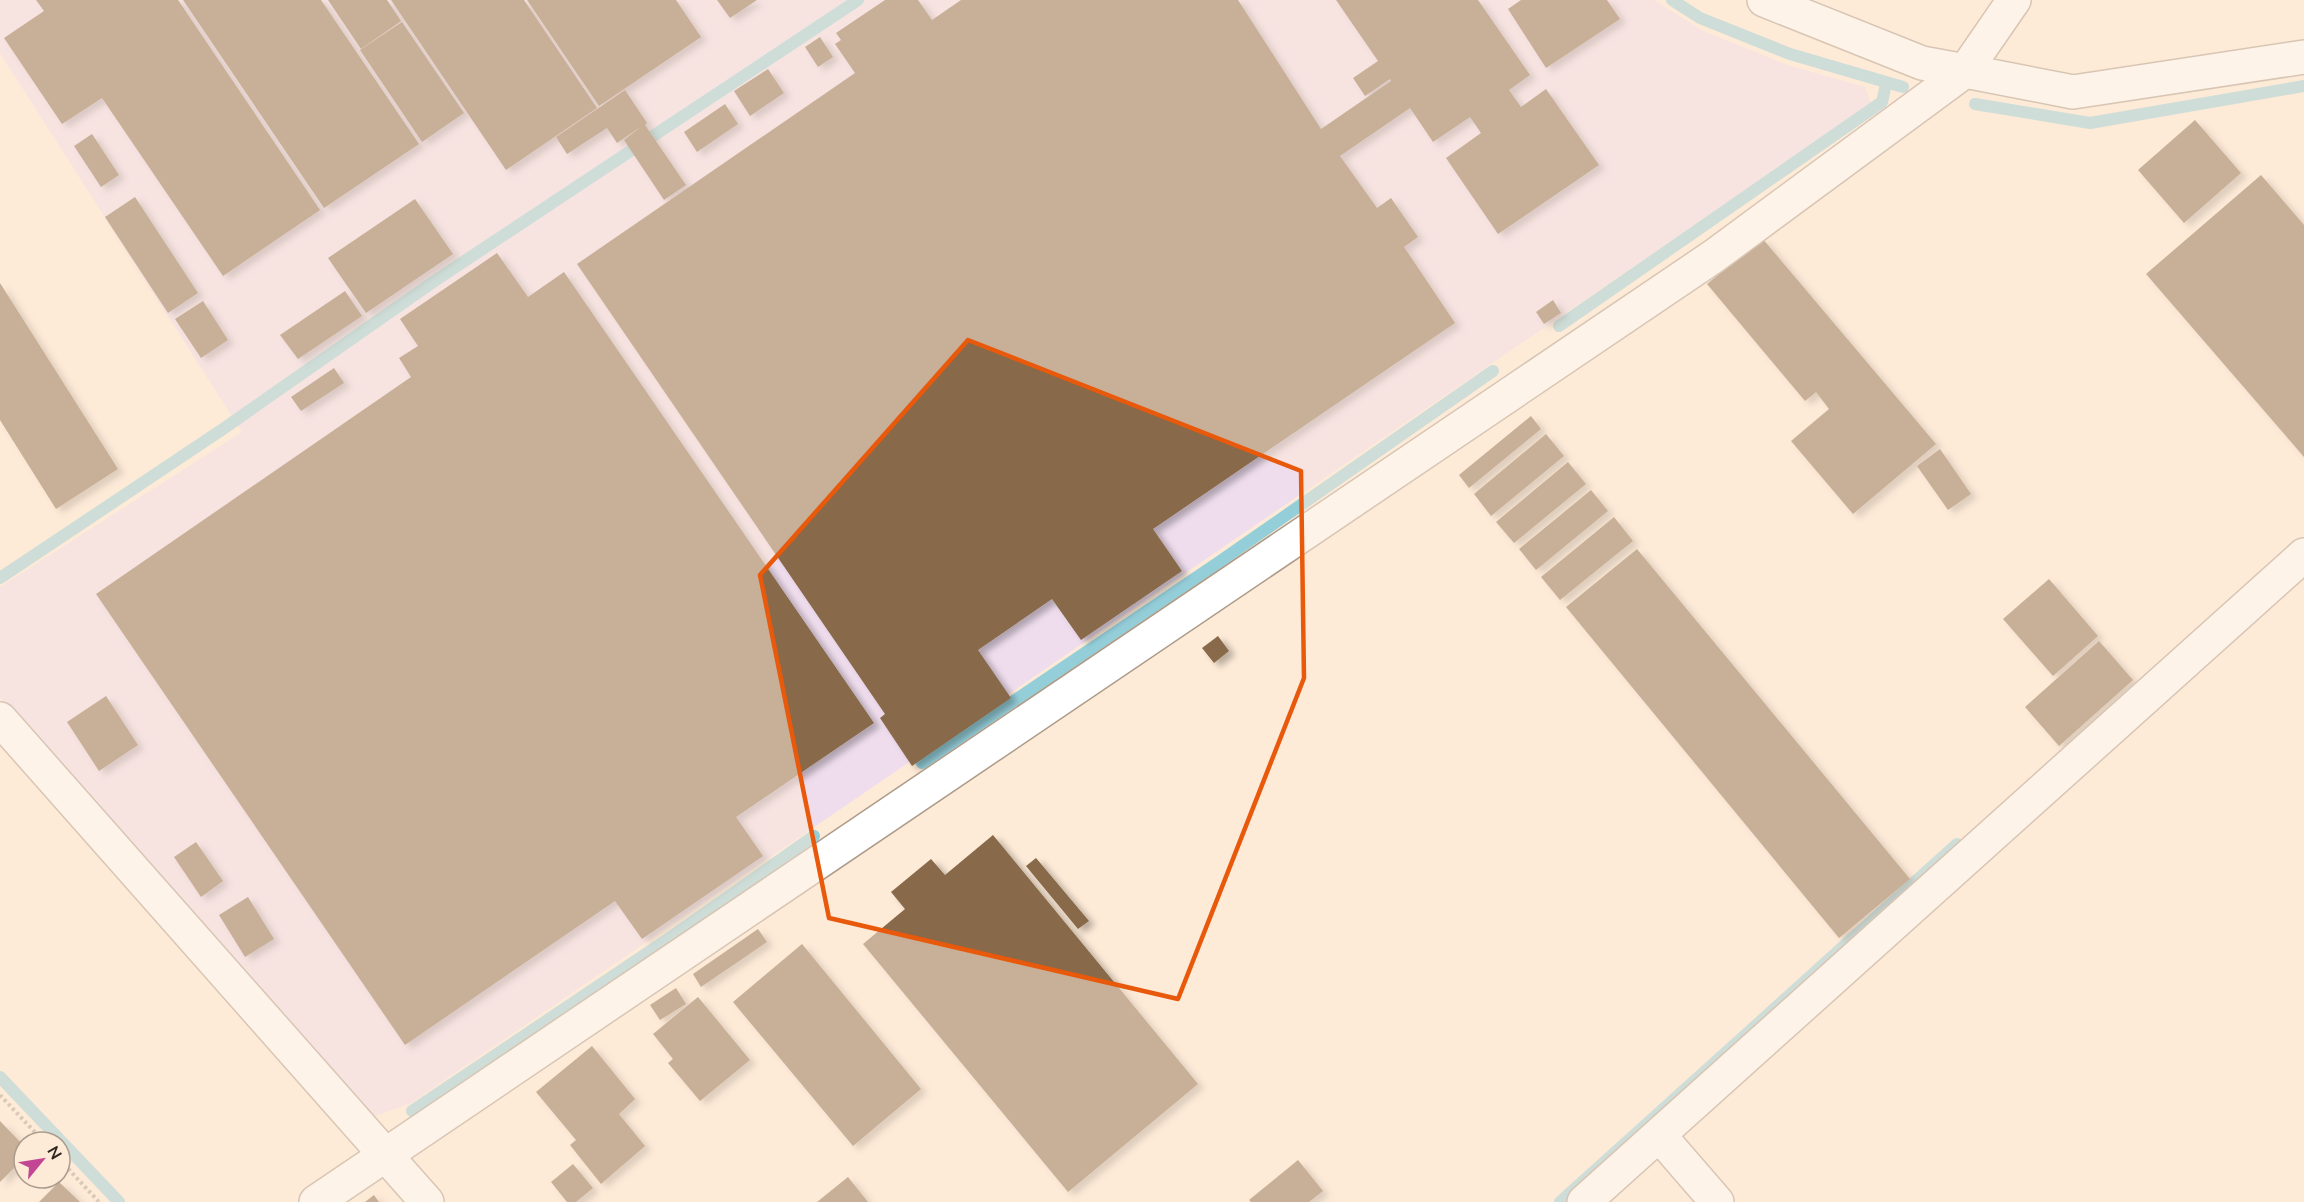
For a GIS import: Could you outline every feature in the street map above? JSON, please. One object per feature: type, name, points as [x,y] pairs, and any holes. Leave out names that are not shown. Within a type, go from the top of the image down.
[{"type":"street","points":[[1764,0],[1922,63],[2073,92],[2304,57]]},
{"type":"street","points":[[316,1202],[1714,256],[1965,71],[2014,0]]},
{"type":"street","points":[[1584,1202],[2304,555]]},
{"type":"street","points":[[0,719],[427,1202]]},
{"type":"street","points":[[1659,1135],[1717,1202]]},
{"type":"path","points":[[0,1095],[33,1130]]},
{"type":"path","points":[[72,1173],[99,1202]]},
{"type":"highlighted area","points":[[968,340],[1301,471],[1304,678],[1178,999],[829,918],[760,575]]},
{"type":"shaded area","points":[[0,0],[1654,0],[1703,31],[1790,66],[1865,87],[1871,104],[411,1103],[375,1116],[0,698],[0,587],[242,432],[0,53]]},
{"type":"building","points":[[36,0],[178,0],[320,210],[223,276],[102,98],[62,124],[4,38],[44,11]]},
{"type":"building","points":[[183,0],[321,0],[419,144],[324,208]]},
{"type":"building","points":[[328,0],[387,0],[401,21],[361,49]]},
{"type":"building","points":[[391,0],[524,0],[597,108],[506,170]]},
{"type":"building","points":[[527,0],[676,0],[701,37],[599,106]]},
{"type":"building","points":[[717,0],[757,0],[730,18]]},
{"type":"building","points":[[885,0],[918,0],[932,20],[961,0],[1238,0],[1321,129],[1391,81],[1390,79],[1365,96],[1353,78],[1378,61],[1336,0],[1478,0],[1530,75],[1509,90],[1521,107],[1546,89],[1599,165],[1498,234],[1446,158],[1481,133],[1470,117],[1433,142],[1410,108],[1340,156],[1377,208],[1391,198],[1418,237],[1404,247],[1455,323],[1153,529],[1182,571],[1081,640],[1052,599],[978,650],[1011,698],[912,766],[880,718],[885,714],[577,264],[855,73],[835,44],[841,40],[836,33]]},
{"type":"building","points":[[1521,0],[1607,0],[1620,19],[1546,68],[1508,9]]},
{"type":"building","points":[[402,22],[464,113],[422,142],[360,50]]},
{"type":"building","points":[[820,37],[833,57],[818,67],[805,47]]},
{"type":"building","points":[[768,69],[784,93],[750,116],[734,91]]},
{"type":"building","points":[[625,90],[647,123],[645,125],[686,185],[664,200],[624,140],[642,126],[617,143],[607,128],[567,154],[556,137]]},
{"type":"building","points":[[725,104],[738,124],[697,152],[684,132]]},
{"type":"building","points":[[2195,120],[2241,173],[2184,223],[2138,170]]},
{"type":"building","points":[[92,134],[119,175],[101,187],[74,146]]},
{"type":"building","points":[[2261,175],[2304,225],[2304,457],[2146,274]]},
{"type":"building","points":[[135,197],[198,293],[168,313],[105,217]]},
{"type":"building","points":[[415,199],[453,254],[366,313],[328,258]]},
{"type":"building","points":[[1762,238],[1936,444],[1853,514],[1791,441],[1829,409],[1816,392],[1805,401],[1707,284]]},
{"type":"building","points":[[497,253],[528,297],[564,272],[874,723],[736,817],[763,856],[642,939],[615,901],[405,1045],[96,594],[411,377],[399,358],[418,346],[400,319]]},
{"type":"building","points":[[0,283],[118,469],[56,509],[0,420]]},
{"type":"building","points":[[345,291],[362,316],[298,359],[280,335]]},
{"type":"building","points":[[1553,300],[1561,313],[1544,324],[1536,312]]},
{"type":"building","points":[[203,301],[228,340],[201,358],[175,319]]},
{"type":"building","points":[[334,368],[344,383],[301,411],[291,397]]},
{"type":"building","points":[[1531,416],[1541,429],[1469,488],[1459,475]]},
{"type":"building","points":[[1546,434],[1564,456],[1491,516],[1474,494]]},
{"type":"building","points":[[1940,449],[1971,494],[1948,510],[1917,466]]},
{"type":"building","points":[[1568,462],[1586,484],[1514,543],[1496,522]]},
{"type":"building","points":[[1591,490],[1608,511],[1536,570],[1519,549]]},
{"type":"building","points":[[1614,517],[1633,541],[1560,600],[1541,577]]},
{"type":"building","points":[[1637,549],[1910,879],[1839,938],[1566,607]]},
{"type":"building","points":[[2049,579],[2098,636],[2053,676],[2003,619]]},
{"type":"building","points":[[1218,636],[1229,651],[1214,663],[1202,648]]},
{"type":"building","points":[[2099,641],[2133,680],[2059,746],[2025,707]]},
{"type":"building","points":[[106,696],[138,745],[99,771],[67,722]]},
{"type":"building","points":[[993,835],[1198,1084],[1068,1192],[863,944],[905,909],[891,892],[931,859],[945,875]]},
{"type":"building","points":[[196,842],[223,881],[201,897],[174,857]]},
{"type":"building","points":[[1036,858],[1089,921],[1078,929],[1026,866]]},
{"type":"building","points":[[248,897],[274,939],[245,957],[219,915]]},
{"type":"building","points":[[758,929],[767,942],[701,987],[693,974]]},
{"type":"building","points":[[802,944],[921,1089],[853,1146],[733,1002]]},
{"type":"building","points":[[676,988],[686,1004],[660,1020],[650,1005]]},
{"type":"building","points":[[698,997],[750,1060],[700,1101],[668,1063],[673,1059],[653,1034]]},
{"type":"building","points":[[592,1046],[635,1099],[619,1114],[645,1146],[601,1184],[570,1145],[576,1140],[536,1092]]},
{"type":"building","points":[[0,1121],[12,1134],[12,1170],[0,1182]]},
{"type":"building","points":[[1298,1160],[1323,1191],[1309,1202],[1251,1202],[1249,1200]]},
{"type":"building","points":[[573,1164],[593,1188],[576,1202],[567,1202],[551,1182]]},
{"type":"building","points":[[848,1177],[868,1202],[817,1202]]},
{"type":"building","points":[[51,1190],[67,1190],[80,1202],[39,1202]]},
{"type":"building","points":[[374,1195],[379,1202],[365,1202]]},
{"type":"waterway","points":[[0,578],[223,429],[433,282],[858,0]]},
{"type":"waterway","points":[[1672,0],[1700,18],[1790,54],[1903,87]]},
{"type":"waterway","points":[[1559,326],[1882,102],[1886,84]]},
{"type":"waterway","points":[[1975,104],[2090,123],[2304,86]]},
{"type":"waterway","points":[[922,763],[1219,562],[1493,371]]},
{"type":"waterway","points":[[412,1111],[668,939],[814,836]]},
{"type":"waterway","points":[[1560,1202],[1957,844]]},
{"type":"waterway","points":[[0,1077],[119,1202]]}]
